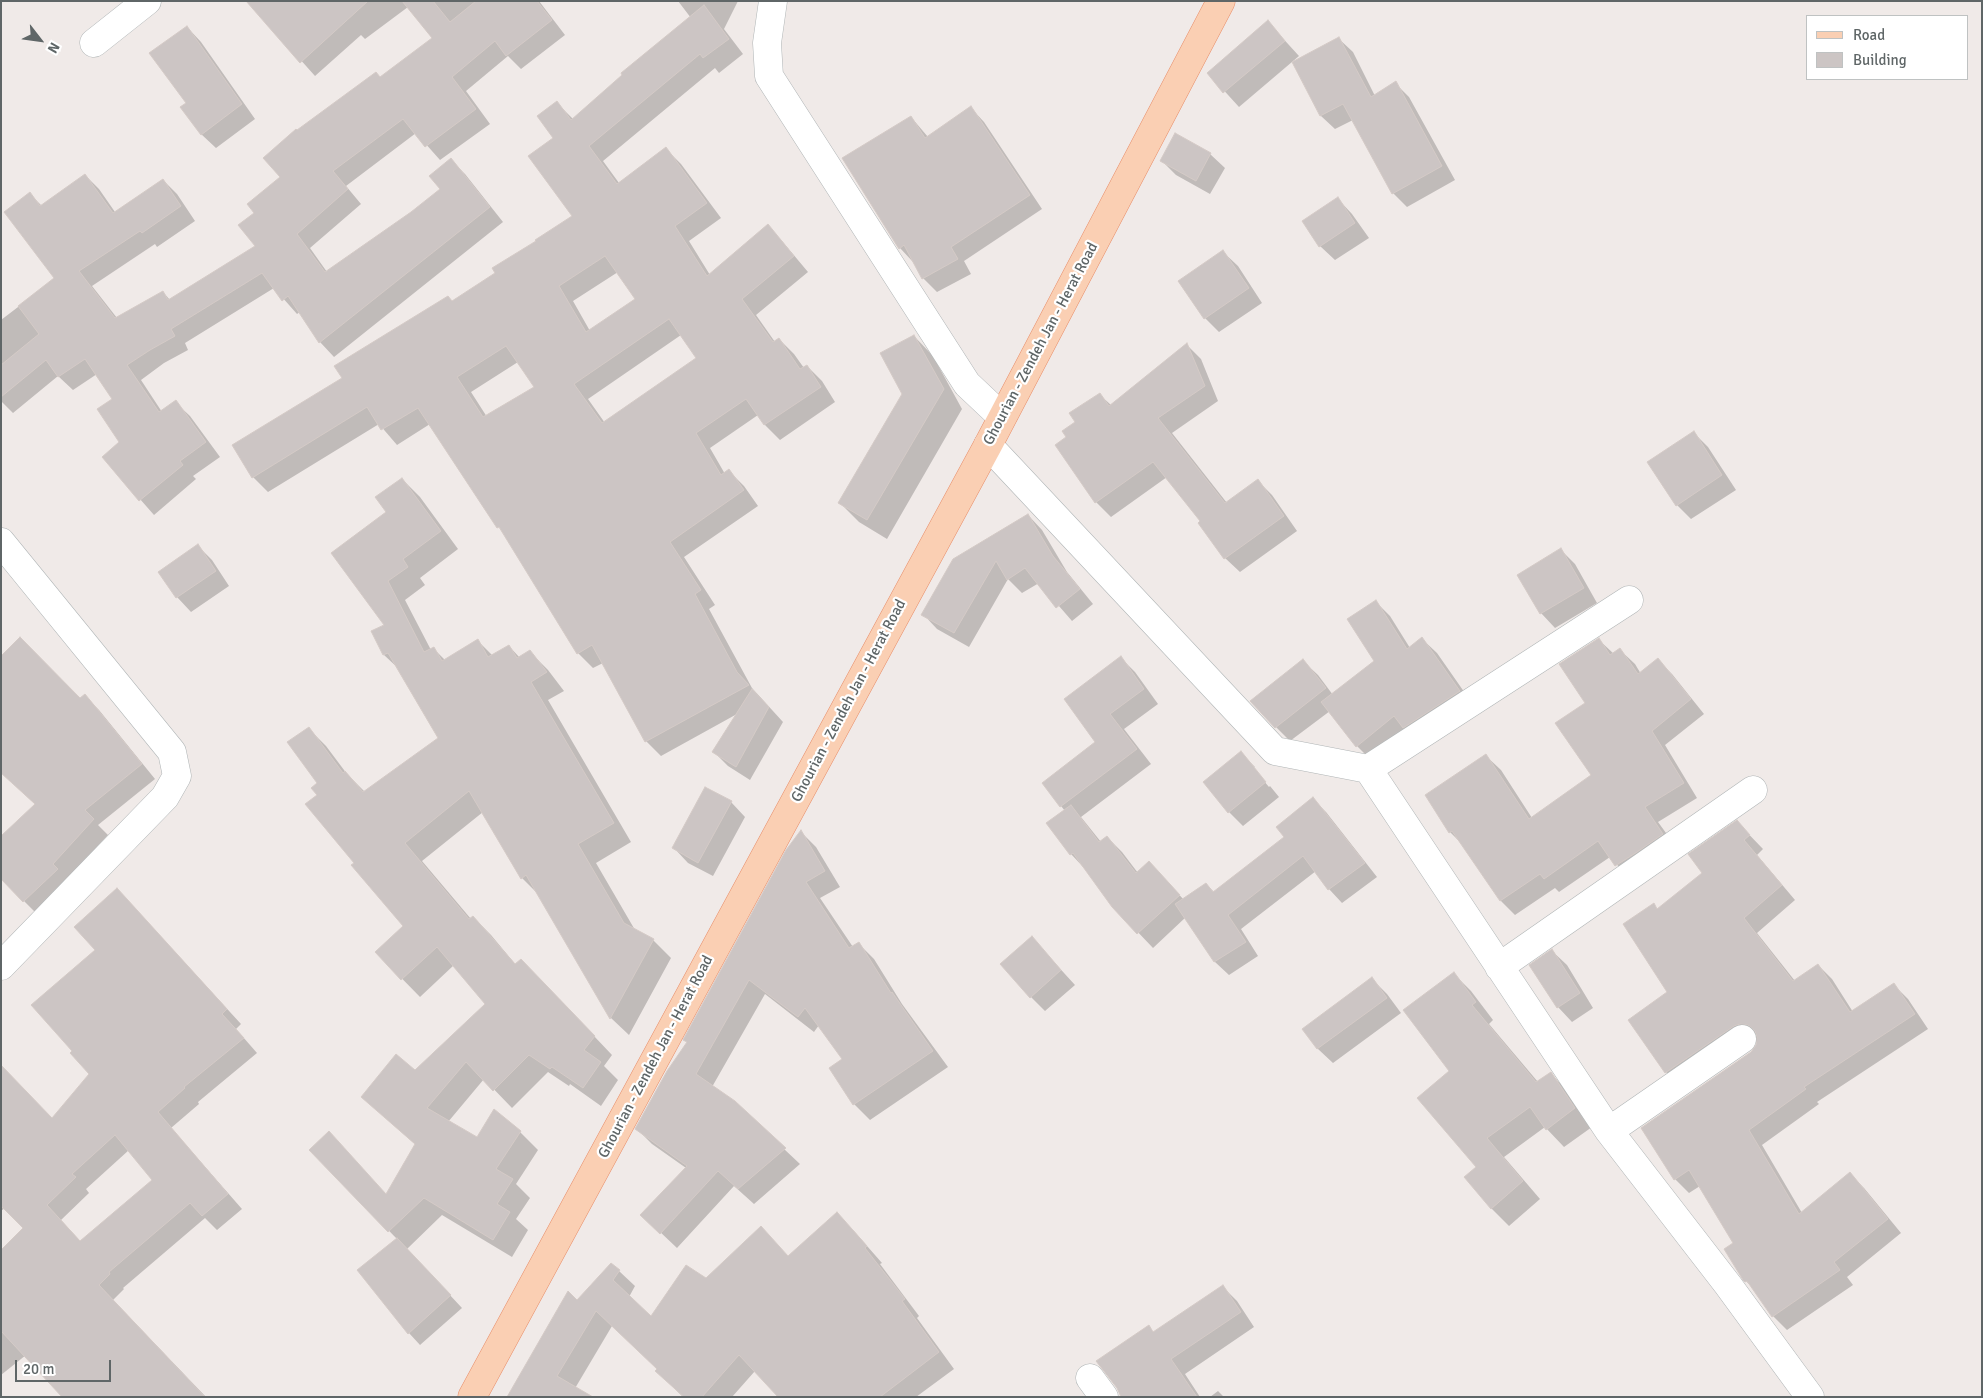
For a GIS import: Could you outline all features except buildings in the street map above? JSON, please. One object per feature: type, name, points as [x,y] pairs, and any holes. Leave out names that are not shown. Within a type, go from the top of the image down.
[{"type":"main road","name":"Ghourian - Zendeh Jan - Herat Road","points":[[472,1397],[988,445],[1221,1]]},
{"type":"street","points":[[94,43],[147,1]]},
{"type":"street","points":[[773,1],[767,44],[769,76],[967,384],[1002,417]]},
{"type":"street","points":[[988,445],[1275,751],[1368,769],[1629,600]]},
{"type":"street","points":[[1,542],[172,752],[177,776],[165,797],[1,966]]},
{"type":"street","points":[[1368,769],[1609,1131],[1728,1285],[1810,1397]]},
{"type":"street","points":[[1499,967],[1753,790]]},
{"type":"street","points":[[1609,1131],[1742,1039]]}]
